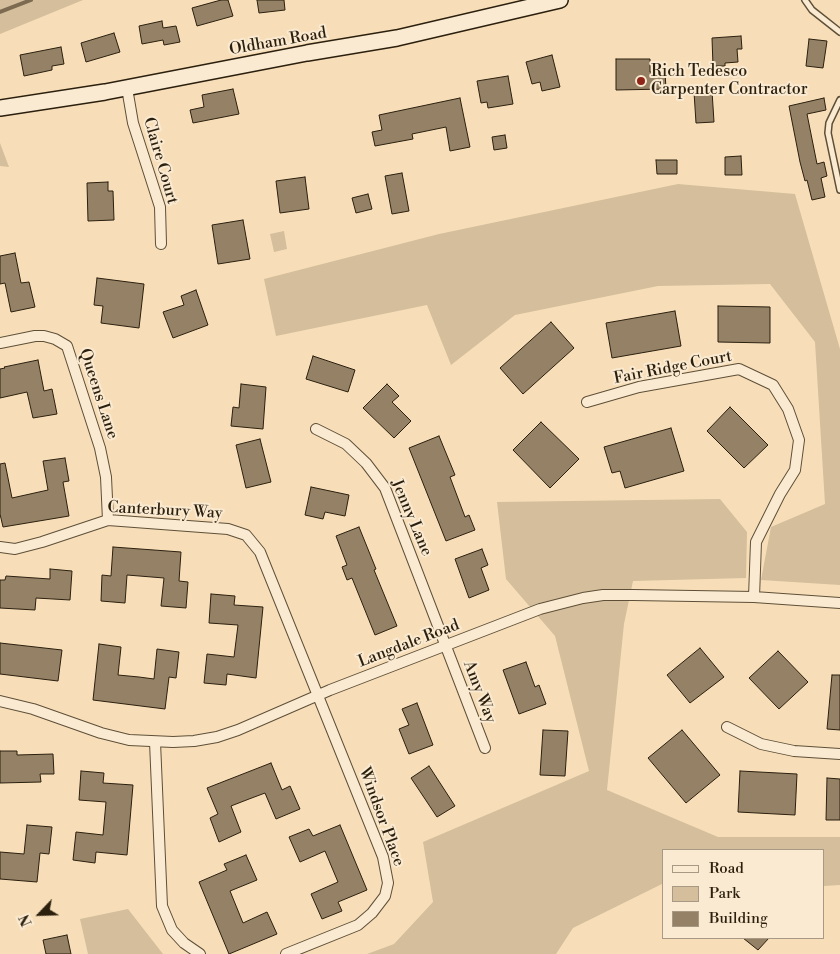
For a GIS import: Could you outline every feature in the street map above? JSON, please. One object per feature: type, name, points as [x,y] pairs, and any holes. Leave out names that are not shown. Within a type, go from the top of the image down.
[{"type":"street","name":"Oldham Road","points":[[0,108],[127,88],[307,53],[397,38],[560,0]]},
{"type":"street","name":"Claire Court","points":[[127,88],[132,123],[160,207],[162,244]]},
{"type":"street","name":"Queens Lane","points":[[0,343],[44,336],[55,338],[67,346],[100,448],[106,477],[108,520]]},
{"type":"street","name":"Fair Ridge Court","points":[[587,402],[639,387],[680,378],[739,369],[773,385],[788,409],[799,440],[794,470],[756,542],[754,597]]},
{"type":"street","name":"Jenny Lane","points":[[316,429],[346,444],[366,463],[385,488],[446,646]]},
{"type":"street","name":"Canterbury Way","points":[[0,547],[14,548],[42,542],[108,520],[228,529],[246,535],[260,552],[318,695]]},
{"type":"street","name":"Langdale Road","points":[[0,701],[33,709],[110,736],[128,740],[155,742],[194,741],[217,737],[238,730],[318,695],[540,609],[583,598],[603,595],[754,597],[840,603]]},
{"type":"street","name":"Amy Way","points":[[446,646],[485,748]]},
{"type":"street","name":"Windsor Place","points":[[286,954],[358,925],[372,913],[385,896],[388,883],[383,857],[318,695]]},
{"type":"street","points":[[727,727],[761,744],[794,751],[840,754]]},
{"type":"street","points":[[155,742],[162,906],[172,930],[184,943],[200,954]]},
{"type":"lane","points":[[805,0],[812,10],[840,32]]},
{"type":"lane","points":[[840,100],[830,122],[828,132],[840,190]]},
{"type":"green space","points":[[0,0],[83,0],[0,34]]},
{"type":"green space","points":[[0,143],[9,167],[0,166]]},
{"type":"green space","points":[[678,184],[795,194],[840,349],[840,585],[761,580],[771,527],[825,504],[815,342],[770,284],[658,286],[515,315],[451,365],[427,305],[276,336],[264,279],[439,234]]},
{"type":"green space","points":[[284,231],[287,249],[274,252],[270,234]]},
{"type":"green space","points":[[720,499],[747,532],[746,578],[633,581],[624,624],[607,790],[718,837],[840,837],[840,885],[825,886],[825,849],[662,849],[662,884],[573,928],[556,954],[367,954],[394,944],[433,902],[423,842],[589,771],[555,636],[506,579],[497,502]]},
{"type":"green space","points":[[128,909],[163,954],[88,954],[80,919]]},
{"type":"building","points":[[221,0],[228,0],[233,16],[197,26],[192,8]]},
{"type":"building","points":[[257,0],[284,0],[285,10],[259,13]]},
{"type":"building","points":[[162,21],[163,28],[176,26],[180,42],[164,45],[163,40],[142,44],[139,26]]},
{"type":"building","points":[[114,33],[120,52],[86,62],[81,43]]},
{"type":"building","points":[[741,36],[742,49],[737,49],[738,62],[725,63],[725,66],[713,66],[712,38]]},
{"type":"building","points":[[809,39],[827,41],[823,68],[806,66]]},
{"type":"building","points":[[61,47],[64,64],[52,66],[52,70],[24,76],[20,55]]},
{"type":"building","points":[[552,55],[560,87],[542,91],[540,82],[532,84],[526,62]]},
{"type":"building","name":"Rich Tedesco Carpenter Contractor","points":[[616,59],[650,59],[650,72],[665,72],[666,89],[616,90]]},
{"type":"building","points":[[508,76],[513,104],[488,108],[487,102],[481,103],[477,81]]},
{"type":"building","points":[[233,89],[239,114],[193,123],[190,110],[204,107],[202,95]]},
{"type":"building","points":[[712,91],[714,122],[696,123],[694,92]]},
{"type":"building","points":[[460,98],[470,147],[450,151],[446,127],[412,134],[413,139],[375,146],[372,132],[382,130],[379,115]]},
{"type":"building","points":[[824,98],[826,110],[807,114],[817,164],[824,162],[827,176],[821,178],[825,197],[812,200],[800,162],[789,106]]},
{"type":"building","points":[[505,135],[507,148],[494,150],[492,137]]},
{"type":"building","points":[[741,156],[742,175],[725,175],[725,157]]},
{"type":"building","points":[[656,160],[677,160],[677,174],[657,174]]},
{"type":"building","points":[[402,173],[409,211],[392,214],[385,176]]},
{"type":"building","points":[[305,177],[309,209],[280,213],[276,181]]},
{"type":"building","points":[[108,182],[108,191],[113,191],[114,220],[88,221],[87,183]]},
{"type":"building","points":[[368,194],[372,209],[356,213],[352,198]]},
{"type":"building","points":[[243,220],[250,259],[218,264],[212,225]]},
{"type":"building","points":[[15,253],[21,283],[29,282],[35,307],[11,312],[5,283],[0,284],[0,256]]},
{"type":"building","points":[[97,278],[144,284],[139,328],[101,323],[103,306],[94,305]]},
{"type":"building","points":[[196,290],[208,325],[173,338],[163,312],[184,305],[181,296]]},
{"type":"building","points":[[718,306],[770,307],[770,343],[718,342]]},
{"type":"building","points":[[675,311],[681,346],[612,358],[606,323]]},
{"type":"building","points":[[551,322],[574,348],[523,394],[500,368]]},
{"type":"building","points":[[313,356],[355,370],[348,392],[306,379]]},
{"type":"building","points":[[38,360],[44,391],[52,389],[57,414],[33,418],[27,392],[0,398],[0,369]]},
{"type":"building","points":[[241,384],[266,387],[263,429],[231,426],[233,407],[239,408]]},
{"type":"building","points":[[387,384],[399,396],[392,402],[411,421],[394,438],[363,408]]},
{"type":"building","points":[[730,407],[768,445],[744,468],[707,431]]},
{"type":"building","points":[[541,422],[579,459],[550,488],[513,450]]},
{"type":"building","points":[[671,428],[684,471],[625,488],[620,471],[612,473],[604,447]]},
{"type":"building","points":[[439,436],[455,475],[450,477],[465,517],[469,515],[475,530],[446,541],[409,448]]},
{"type":"building","points":[[260,439],[271,482],[246,488],[236,445]]},
{"type":"building","points":[[65,458],[69,481],[63,482],[69,516],[3,527],[0,514],[0,464],[5,463],[12,498],[48,490],[43,461]]},
{"type":"building","points":[[311,487],[349,495],[345,516],[325,512],[323,519],[305,515]]},
{"type":"building","points":[[359,527],[397,626],[375,635],[352,578],[347,580],[342,567],[347,565],[336,536]]},
{"type":"building","points":[[113,547],[181,552],[179,581],[188,582],[186,608],[161,606],[164,578],[127,575],[125,603],[101,601],[102,575],[111,576]]},
{"type":"building","points":[[482,549],[488,565],[481,568],[489,590],[469,598],[455,559]]},
{"type":"building","points":[[50,569],[72,571],[70,600],[36,598],[35,610],[0,608],[0,580],[5,580],[6,576],[50,579]]},
{"type":"building","points":[[211,594],[235,596],[234,605],[263,607],[256,678],[227,674],[226,685],[204,683],[207,654],[234,657],[238,625],[209,623]]},
{"type":"building","points":[[0,643],[62,650],[58,681],[0,674]]},
{"type":"building","points":[[99,644],[121,647],[118,675],[154,679],[157,649],[179,652],[176,678],[169,677],[165,709],[93,700]]},
{"type":"building","points":[[700,648],[724,677],[690,703],[667,675]]},
{"type":"building","points":[[778,651],[808,682],[779,709],[749,678]]},
{"type":"building","points":[[526,662],[535,687],[539,685],[546,704],[519,714],[503,670]]},
{"type":"building","points":[[832,675],[840,675],[840,730],[827,729]]},
{"type":"building","points":[[417,703],[433,745],[409,754],[399,729],[409,725],[402,709]]},
{"type":"building","points":[[543,730],[568,731],[565,776],[540,775]]},
{"type":"building","points":[[682,730],[720,775],[686,803],[648,758]]},
{"type":"building","points":[[0,751],[17,751],[17,755],[53,754],[54,774],[40,774],[41,782],[0,783]]},
{"type":"building","points":[[271,763],[282,790],[290,786],[300,809],[276,819],[265,793],[231,806],[241,832],[219,842],[210,818],[218,814],[207,788]]},
{"type":"building","points":[[429,766],[455,806],[437,817],[411,778]]},
{"type":"building","points":[[81,771],[104,773],[103,783],[133,785],[127,855],[96,852],[95,863],[73,860],[76,832],[103,835],[106,802],[79,800]]},
{"type":"building","points":[[740,771],[797,774],[795,815],[738,812]]},
{"type":"building","points":[[827,778],[840,779],[840,820],[826,820]]},
{"type":"building","points":[[27,825],[52,827],[49,854],[40,853],[37,882],[0,879],[0,852],[24,854]]},
{"type":"building","points":[[340,825],[367,890],[338,902],[342,911],[322,919],[311,894],[338,882],[325,851],[300,862],[289,837],[309,829],[313,836]]},
{"type":"building","points":[[246,855],[257,880],[230,891],[243,923],[267,912],[277,934],[229,954],[199,882],[227,870],[224,864]]},
{"type":"building","points":[[67,935],[71,954],[46,954],[43,940]]},
{"type":"building","points":[[744,939],[768,939],[758,950]]},
{"type":"waterway","points":[[0,12],[31,0]]},
{"type":"place","name":"Rich Tedesco Carpenter Contractor","points":[[641,81]]}]
